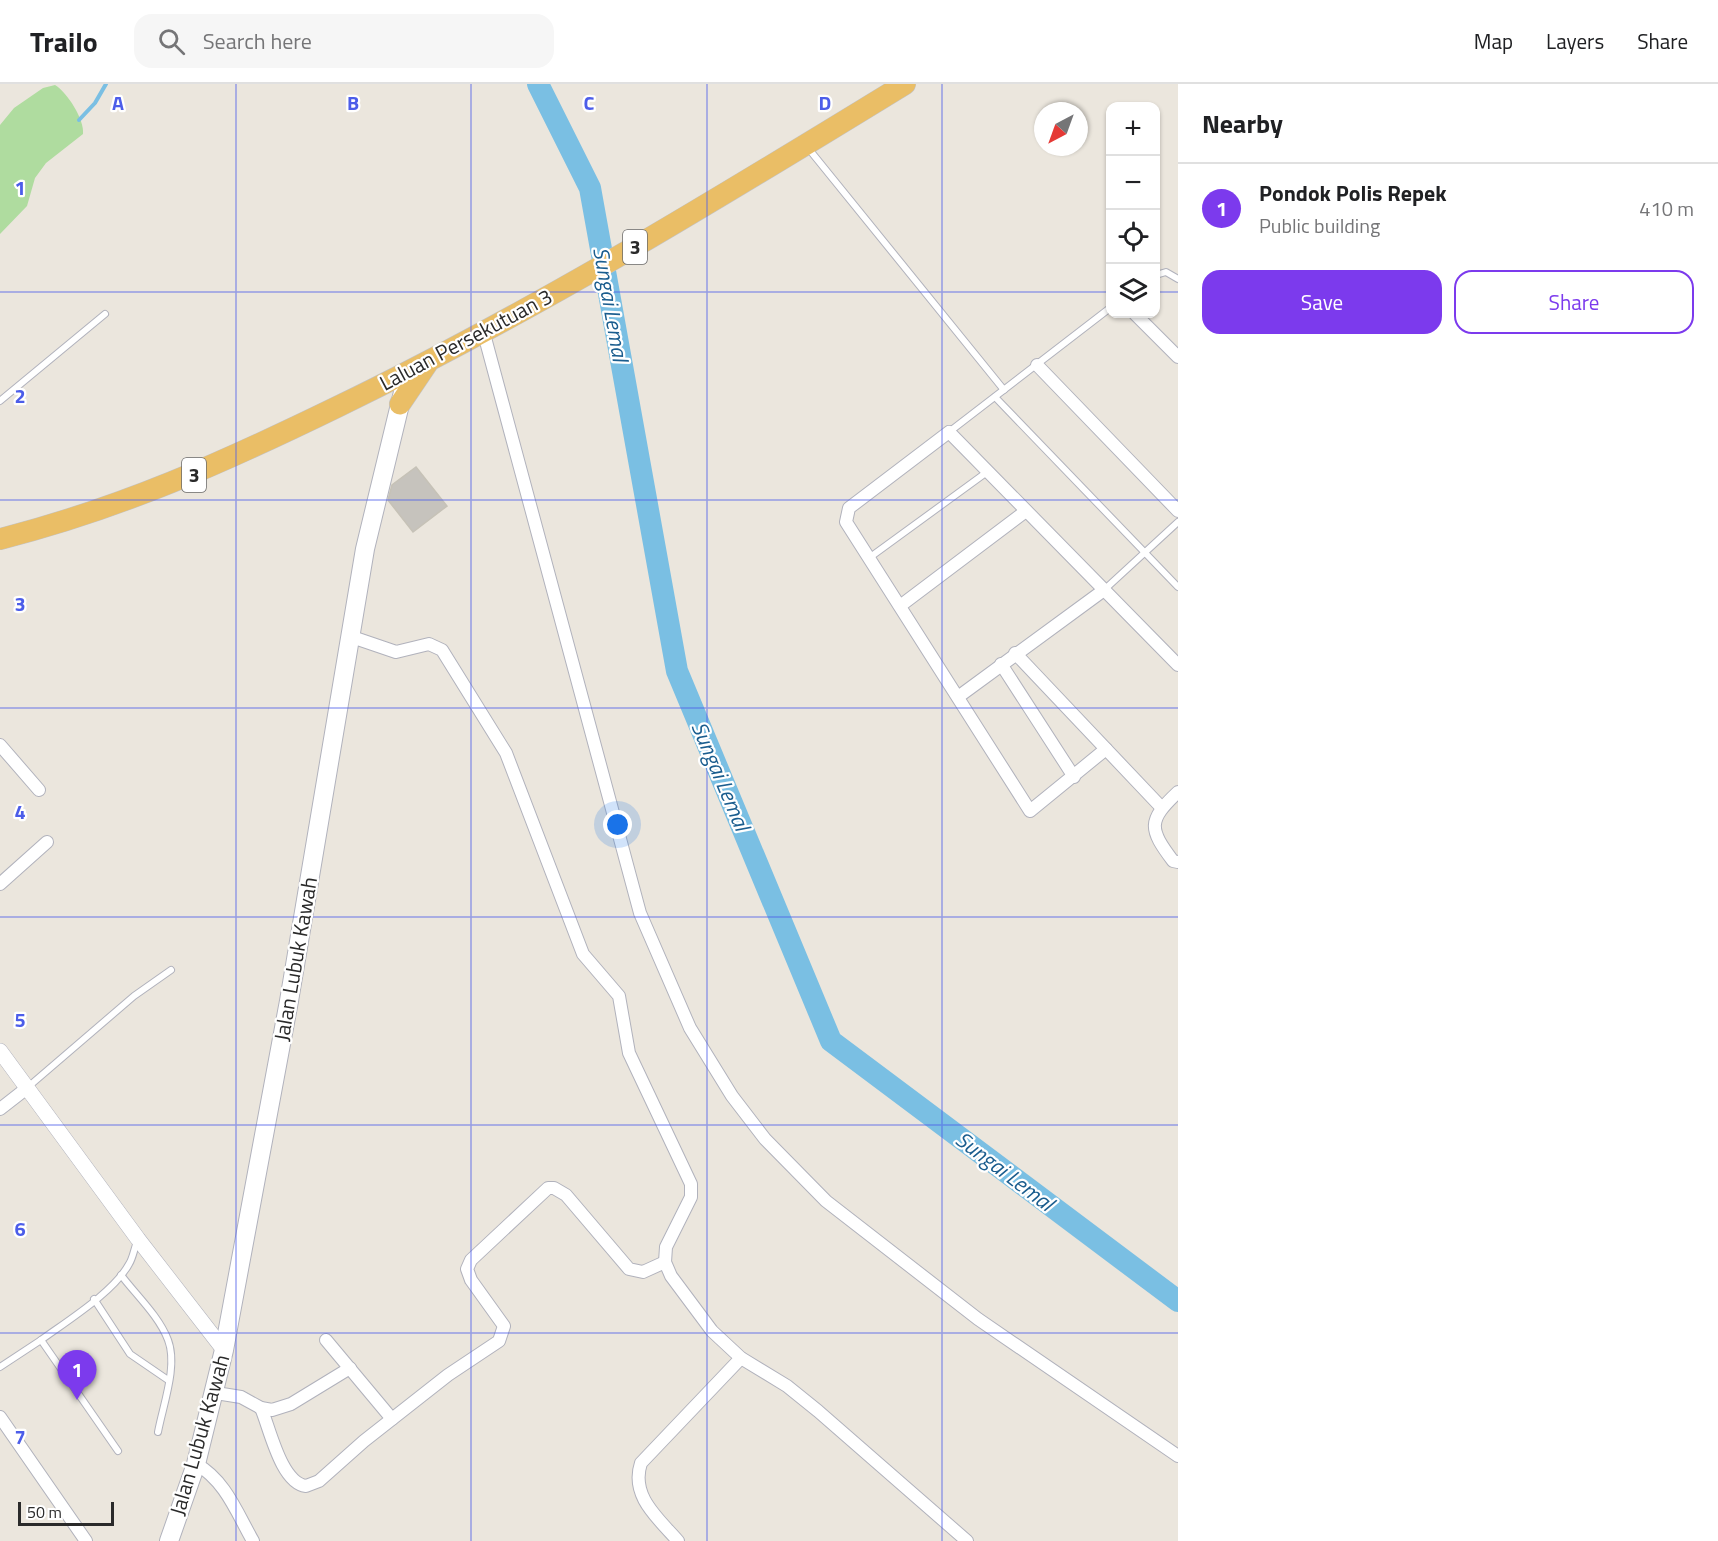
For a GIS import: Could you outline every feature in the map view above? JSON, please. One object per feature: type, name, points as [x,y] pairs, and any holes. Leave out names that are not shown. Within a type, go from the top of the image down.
[{"type":"highway","name":"Laluan Persekutuan 3","points":[[0,539],[77,519],[199,473],[418,368],[516,316],[753,177],[905,84]]},
{"type":"highway","points":[[400,404],[418,368]]},
{"type":"highway","points":[[379,387],[390,391],[398,398],[400,404]]},
{"type":"main road","name":"Jalan Lubuk Kawah","points":[[169,1541],[196,1464],[216,1394],[225,1350],[352,637],[365,549],[400,404]]},
{"type":"street","points":[[1139,318],[1178,357]]},
{"type":"street","points":[[484,333],[640,913],[690,1028],[732,1096],[765,1139],[826,1202],[978,1319],[1178,1456]]},
{"type":"street","points":[[1037,365],[1178,511]]},
{"type":"street","points":[[1106,749],[1030,811],[846,522],[849,508],[949,432],[1178,665]]},
{"type":"street","points":[[900,606],[1026,511]]},
{"type":"street","points":[[957,697],[1104,590]]},
{"type":"street","points":[[352,637],[396,652],[429,644],[442,650],[506,753],[583,954],[619,996],[629,1053],[691,1184],[691,1197],[666,1247],[665,1262],[671,1276],[712,1331],[741,1358],[787,1386],[818,1411],[967,1541]]},
{"type":"street","points":[[1015,653],[1161,807]]},
{"type":"street","points":[[1001,664],[1074,777]]},
{"type":"street","points":[[0,745],[39,790]]},
{"type":"street","points":[[1178,792],[1161,807],[1154,829],[1155,838],[1173,861],[1178,862]]},
{"type":"street","points":[[0,884],[47,842]]},
{"type":"street","points":[[0,1051],[138,1239],[225,1350]]},
{"type":"street","points":[[0,1109],[27,1088]]},
{"type":"street","points":[[261,1408],[289,1475],[295,1483],[306,1486],[319,1481],[448,1375],[491,1349],[503,1337],[504,1326],[471,1280],[467,1269],[471,1260],[548,1188],[554,1188],[566,1195],[630,1269],[643,1272],[665,1262]]},
{"type":"street","points":[[326,1340],[392,1419]]},
{"type":"street","points":[[678,1541],[640,1495],[637,1484],[641,1463],[741,1358]]},
{"type":"street","points":[[216,1394],[242,1397],[261,1408],[273,1410],[291,1404],[350,1368]]},
{"type":"street","points":[[0,1417],[86,1541]]},
{"type":"street","points":[[196,1464],[210,1472],[220,1484],[253,1541]]},
{"type":"lane","points":[[806,145],[1004,390]]},
{"type":"lane","points":[[1160,274],[1166,272],[1178,279]]},
{"type":"lane","points":[[949,432],[1106,311]]},
{"type":"lane","points":[[0,401],[105,314]]},
{"type":"lane","points":[[995,397],[1178,586]]},
{"type":"lane","points":[[869,558],[987,471]]},
{"type":"lane","points":[[1104,590],[1146,554],[1178,522]]},
{"type":"lane","points":[[27,1088],[134,996],[171,970]]},
{"type":"lane","points":[[0,1367],[41,1340],[121,1275],[129,1264],[138,1239]]},
{"type":"lane","points":[[121,1275],[165,1332],[171,1350],[158,1432]]},
{"type":"lane","points":[[94,1299],[130,1354],[168,1380]]},
{"type":"lane","points":[[41,1340],[118,1451]]},
{"type":"green space","points":[[55,85],[74,107],[81,121],[83,134],[46,163],[35,178],[27,206],[0,234],[0,125],[14,108],[43,88]]},
{"type":"building","points":[[416,467],[447,506],[413,532],[388,500],[392,485]]},
{"type":"waterway","points":[[79,120],[95,103],[106,84]]},
{"type":"waterway","name":"Sungai Lemal","points":[[538,84],[590,188],[677,671],[831,1041],[1178,1301]]},
{"type":"place","name":"Pondok Polis Repek","points":[[77,1400]]}]
